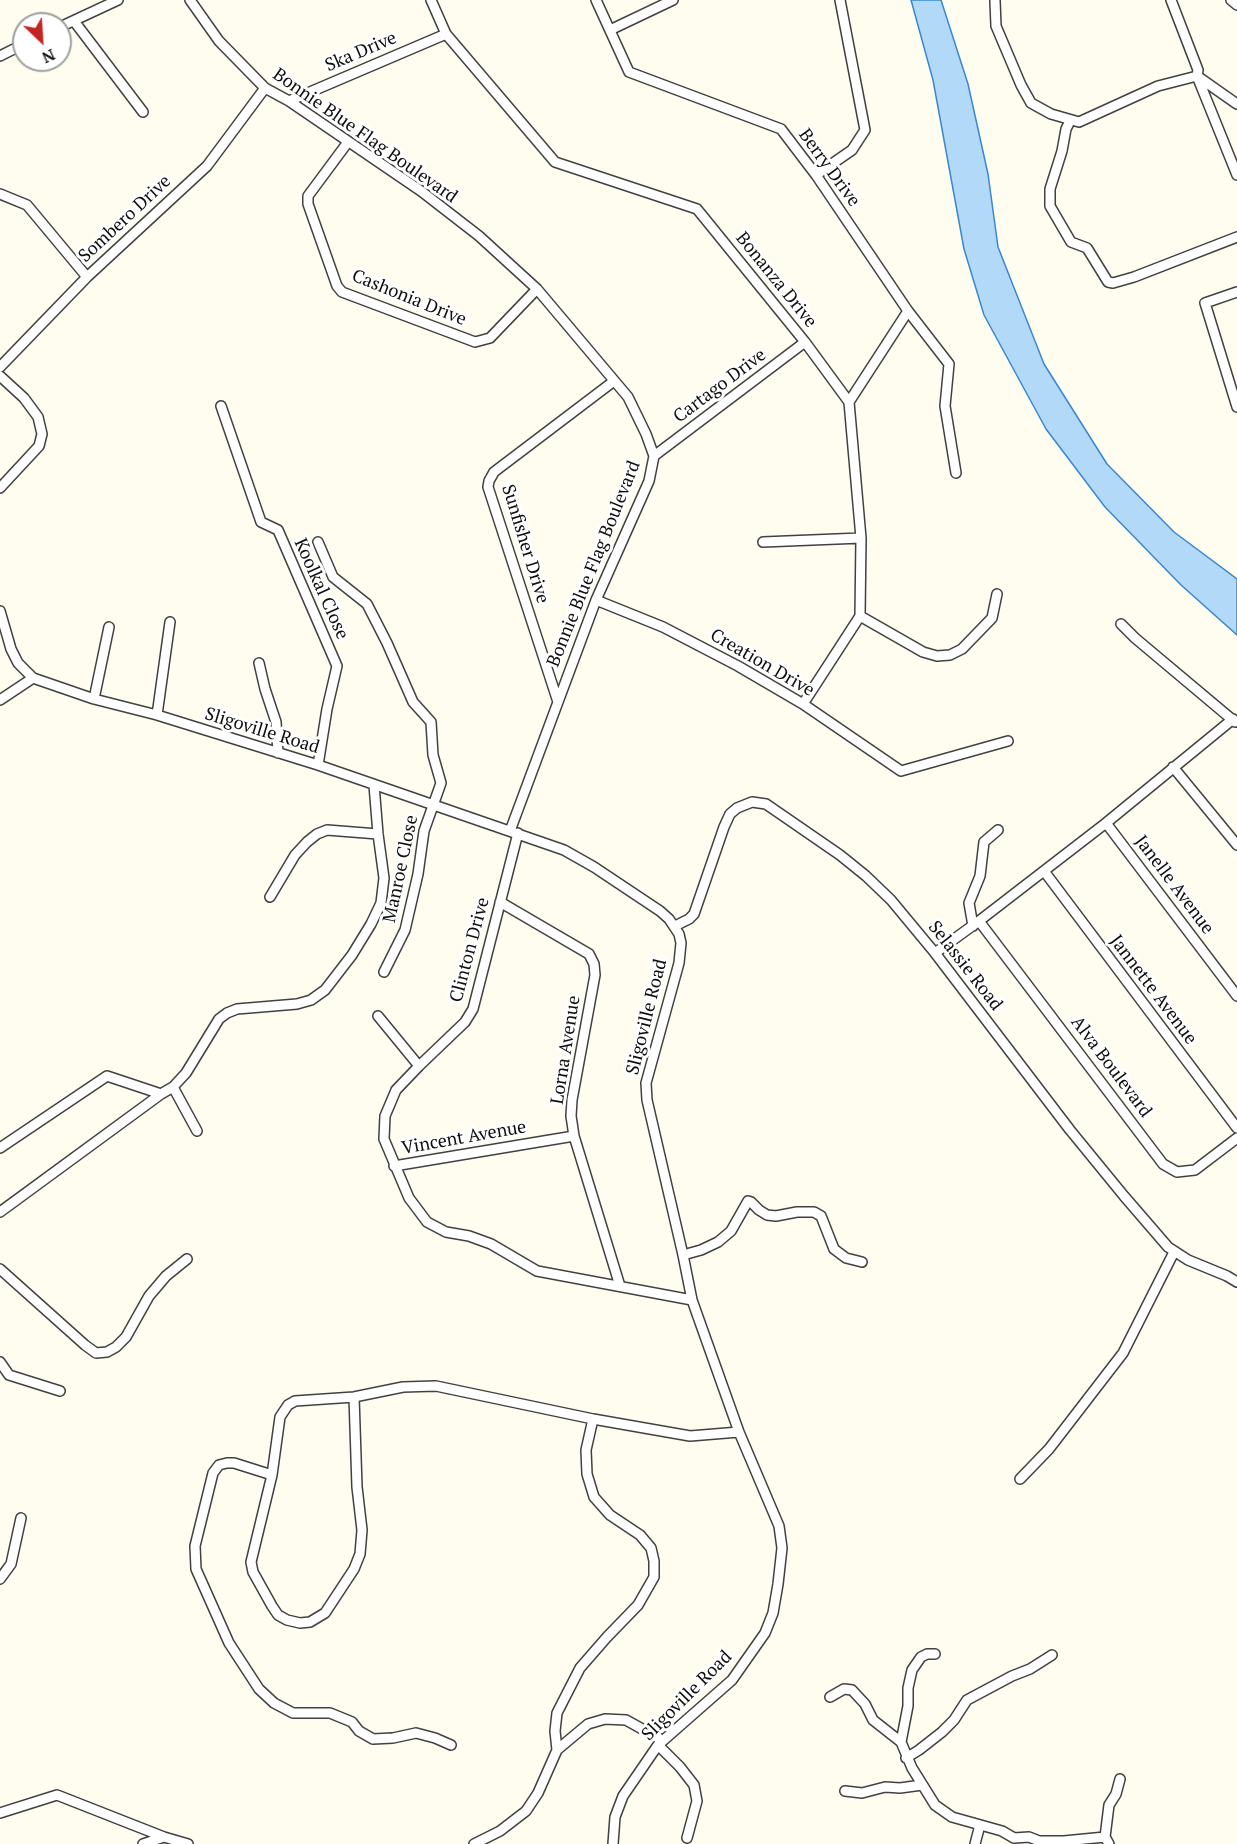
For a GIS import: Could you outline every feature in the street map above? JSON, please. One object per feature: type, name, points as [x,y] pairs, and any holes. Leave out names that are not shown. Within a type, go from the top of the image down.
[{"type":"street","points":[[118,0],[74,21],[143,112]]},
{"type":"street","name":"Bonnie Blue Flag Boulevard","points":[[190,0],[219,41],[265,88],[289,101],[421,191],[471,230],[537,289],[628,396],[654,456],[649,481],[596,600],[558,702],[514,832]]},
{"type":"street","name":"Bonanza Drive","points":[[431,0],[446,34],[555,162],[698,209],[805,342],[849,402]]},
{"type":"street","name":"Berry Drive","points":[[596,0],[629,72],[781,129],[816,175],[908,311],[949,364],[945,406],[956,473]]},
{"type":"street","points":[[609,30],[673,0]]},
{"type":"street","points":[[816,175],[852,150],[864,130],[840,0]]},
{"type":"street","points":[[1171,0],[1198,70],[1197,76],[1237,175]]},
{"type":"street","points":[[1231,0],[1237,5]]},
{"type":"street","points":[[995,1],[996,26],[1031,103],[1051,114],[1079,122],[1158,86],[1197,76],[1237,104]]},
{"type":"street","name":"Ska Drive","points":[[289,101],[446,34]]},
{"type":"street","name":"Sombero Drive","points":[[0,367],[87,277],[207,166],[265,88]]},
{"type":"street","points":[[1070,121],[1065,129],[1062,152],[1050,189],[1050,206],[1071,242],[1087,248],[1108,282],[1113,283],[1134,277],[1237,237]]},
{"type":"street","name":"Cashonia Drive","points":[[348,142],[308,196],[308,204],[337,286],[342,292],[475,342],[490,338],[537,289]]},
{"type":"street","points":[[0,194],[27,205],[87,277]]},
{"type":"street","points":[[1237,291],[1205,303],[1237,407]]},
{"type":"street","points":[[803,704],[860,616],[861,538],[849,402],[908,311]]},
{"type":"street","name":"Cartago Drive","points":[[654,456],[805,342]]},
{"type":"street","points":[[0,376],[24,398],[38,417],[42,434],[39,446],[0,488]]},
{"type":"street","name":"Sunfisher Drive","points":[[558,702],[488,487],[489,481],[494,472],[614,381]]},
{"type":"street","name":"Koolkal Close","points":[[221,406],[261,522],[278,530],[337,666],[318,765]]},
{"type":"street","points":[[763,542],[861,538]]},
{"type":"street","name":"Manroe Close","points":[[318,542],[333,577],[367,604],[413,702],[431,722],[433,755],[441,783],[424,831],[420,867],[405,930],[384,972]]},
{"type":"street","points":[[860,616],[923,652],[937,656],[950,655],[962,649],[992,618],[997,594]]},
{"type":"street","name":"Creation Drive","points":[[596,600],[663,627],[738,666],[803,704],[901,771],[1008,741]]},
{"type":"street","points":[[0,611],[11,649],[18,663],[33,678],[0,700]]},
{"type":"street","points":[[157,716],[170,622]]},
{"type":"street","points":[[935,953],[1106,823],[1173,766],[1235,721],[1121,624]]},
{"type":"street","points":[[94,699],[109,627]]},
{"type":"street","points":[[259,663],[276,722],[278,753]]},
{"type":"street","name":"Sligoville Road","points":[[33,678],[94,699],[318,765],[564,850],[660,910],[675,926],[681,943],[679,963],[645,1091],[692,1300],[739,1432],[779,1526],[781,1537],[778,1584],[773,1612],[765,1633],[732,1680],[660,1743],[623,1796],[615,1817],[613,1844]]},
{"type":"street","points":[[1173,766],[1237,845]]},
{"type":"street","points":[[0,1212],[173,1087],[186,1073],[219,1020],[227,1012],[237,1009],[297,1004],[312,1000],[325,990],[352,955],[381,903],[384,878],[374,785]]},
{"type":"street","name":"Selassie Road","points":[[675,926],[694,914],[730,814],[752,802],[766,804],[840,855],[891,900],[935,953],[1070,1130],[1168,1247],[1188,1260],[1237,1282]]},
{"type":"street","name":"Janelle Avenue","points":[[1106,823],[1237,996]]},
{"type":"street","points":[[270,897],[295,855],[317,834],[327,830],[378,834]]},
{"type":"street","points":[[976,923],[969,903],[980,876],[984,842],[998,830]]},
{"type":"street","name":"Clinton Drive","points":[[514,832],[500,902],[473,1009],[465,1022],[396,1090],[385,1116],[384,1139],[394,1166],[409,1198],[427,1222],[446,1232],[469,1236],[491,1244],[537,1271],[692,1300]]},
{"type":"street","name":"Jannette Avenue","points":[[1044,871],[1237,1128]]},
{"type":"street","name":"Lorna Avenue","points":[[500,902],[589,954],[594,964],[595,975],[571,1116],[574,1136],[620,1286]]},
{"type":"street","name":"Alva Boulevard","points":[[976,923],[1163,1164],[1177,1172],[1195,1170],[1237,1138]]},
{"type":"street","points":[[378,1016],[419,1066]]},
{"type":"street","points":[[0,1148],[107,1076],[161,1094]]},
{"type":"street","points":[[173,1087],[197,1131]]},
{"type":"street","name":"Vincent Avenue","points":[[394,1166],[574,1136]]},
{"type":"street","points":[[683,1255],[710,1246],[731,1232],[748,1201],[767,1215],[814,1212],[821,1216],[834,1249],[846,1257],[862,1262]]},
{"type":"street","points":[[1020,1479],[1049,1449],[1123,1353],[1174,1252]]},
{"type":"street","points":[[0,1269],[96,1353],[107,1352],[126,1337],[149,1296],[166,1276],[187,1259]]},
{"type":"street","points":[[0,1362],[9,1375],[60,1391]]},
{"type":"street","points":[[354,1397],[357,1487],[362,1530],[360,1554],[354,1569],[326,1613],[310,1622],[300,1623],[287,1620],[278,1615],[253,1572],[251,1562],[272,1474],[280,1417],[288,1405],[295,1401],[354,1397],[403,1387],[436,1386],[593,1419],[690,1436],[739,1432]]},
{"type":"street","points":[[557,1750],[555,1731],[557,1713],[580,1668],[607,1636],[638,1605],[654,1577],[651,1548],[640,1534],[610,1515],[594,1497],[587,1474],[586,1450],[593,1419]]},
{"type":"street","points":[[272,1474],[234,1463],[219,1465],[213,1473],[195,1546],[196,1569],[229,1643],[259,1689],[274,1703],[293,1713],[330,1713],[352,1722],[359,1731],[373,1739],[416,1733],[451,1745]]},
{"type":"street","points":[[0,1579],[11,1564],[21,1518]]},
{"type":"street","points":[[935,1654],[921,1657],[912,1670],[901,1742],[906,1758],[922,1785],[935,1805],[943,1812],[952,1817],[1002,1831],[1015,1841],[1029,1837],[1040,1841],[1107,1840],[1109,1805],[1116,1794],[1120,1779]]},
{"type":"street","points":[[906,1758],[942,1732],[954,1720],[967,1700],[1030,1669],[1052,1655]]},
{"type":"street","points":[[830,1697],[844,1689],[852,1690],[865,1704],[873,1720],[901,1742]]},
{"type":"street","points":[[474,1844],[500,1831],[526,1811],[538,1793],[557,1750],[588,1724],[605,1719],[626,1720],[660,1743],[694,1785],[696,1801],[687,1838]]},
{"type":"street","points":[[845,1791],[862,1793],[885,1787],[900,1788],[922,1785]]},
{"type":"street","points":[[0,1812],[57,1795],[164,1837],[188,1844]]},
{"type":"street","points":[[975,1844],[980,1825]]},
{"type":"street","points":[[143,1844],[164,1837]]},
{"type":"water","points":[[911,0],[941,0],[968,84],[988,174],[998,247],[1044,364],[1107,464],[1174,532],[1237,579],[1237,635],[1181,585],[1105,507],[1046,429],[984,315],[964,249],[933,80]]}]
